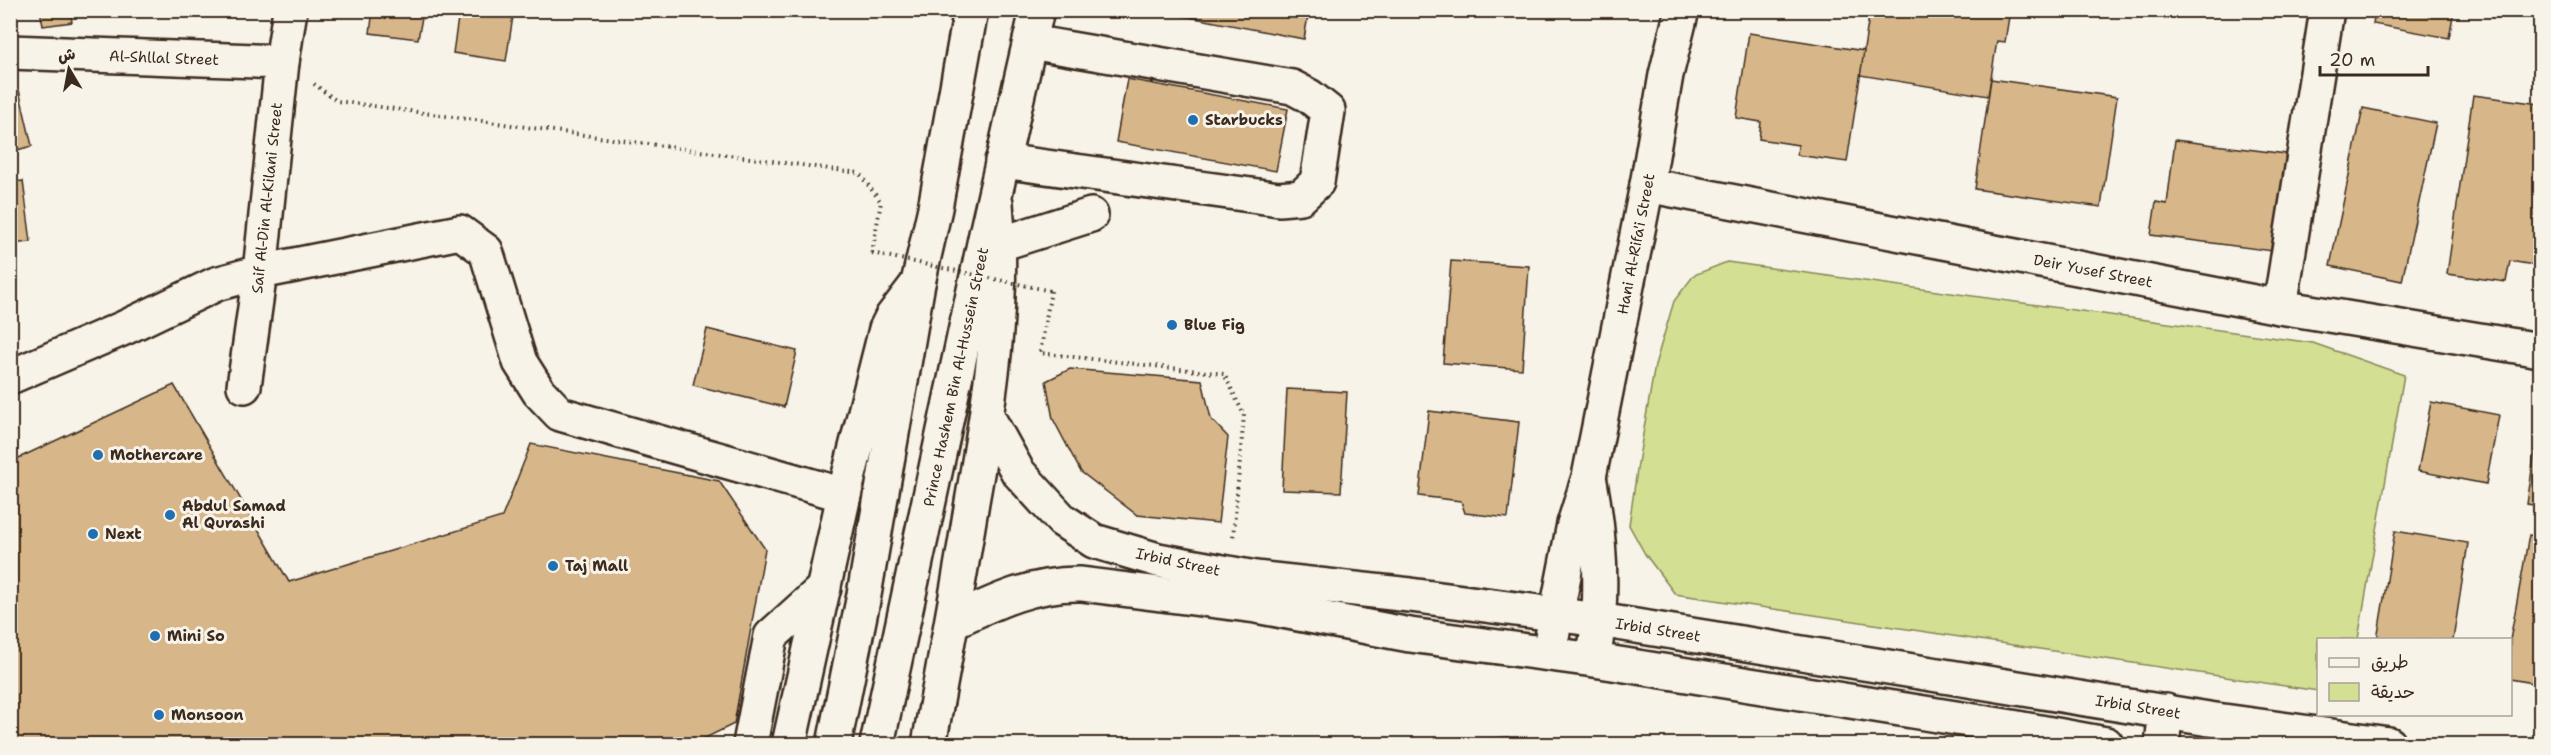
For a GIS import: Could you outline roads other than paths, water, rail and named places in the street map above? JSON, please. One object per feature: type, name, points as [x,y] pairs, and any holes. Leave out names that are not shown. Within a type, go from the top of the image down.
[{"type":"main road","name":"Saif Al-Din Al-Kilani Street","points":[[244,386],[260,272],[282,62],[290,10]]},
{"type":"main road","points":[[834,744],[864,595],[918,283],[935,207],[971,10]]},
{"type":"main road","name":"Hani Al-Rifa'i Street","points":[[1550,654],[1574,524],[1590,477],[1666,75],[1682,10]]},
{"type":"main road","points":[[2280,307],[2327,10]]},
{"type":"main road","points":[[929,744],[952,622],[996,352],[1000,244],[999,176],[1279,199],[1301,197],[1317,182],[1328,111],[1309,96],[1292,87],[1034,26]]},
{"type":"main road","name":"Prince Hashem Bin Al-Hussein Street","points":[[877,744],[999,176],[1034,26]]},
{"type":"main road","name":"Al-Shllal Street","points":[[10,52],[282,62]]},
{"type":"main road","name":"Deir Yusef Street","points":[[1647,185],[2280,307],[2541,350]]},
{"type":"main road","points":[[1000,244],[1091,215]]},
{"type":"main road","points":[[10,377],[124,328],[216,284],[260,272],[460,232],[486,251],[520,362],[539,392],[560,414],[844,495]]},
{"type":"main road","points":[[789,744],[844,495],[886,328],[892,316],[918,283]]},
{"type":"main road","name":"Irbid Street","points":[[987,417],[1018,472],[1062,520],[1094,541],[1158,560],[1230,573],[1599,620],[2166,711],[2207,732],[2389,744]]},
{"type":"main road","name":"Hani Al-Rifa'i Street","points":[[1590,477],[1599,529],[1599,620],[1594,660]]},
{"type":"main road","name":"Irbid Street","points":[[952,622],[1000,599],[1035,587],[1057,583],[1081,584],[1256,606],[1399,633],[1594,660],[2022,736],[2106,744]]},
{"type":"main road","points":[[750,744],[771,636],[824,588]]},
{"type":"main road","points":[[2162,744],[2166,711]]},
{"type":"place","name":"Starbucks","points":[[1193,120]]},
{"type":"place","name":"Blue Fig","points":[[1172,325]]},
{"type":"place","name":"Mothercare","points":[[98,455]]},
{"type":"place","name":"Abdul Samad Al Qurashi","points":[[170,515]]},
{"type":"place","name":"Next","points":[[93,534]]},
{"type":"place","name":"Taj Mall","points":[[553,566]]},
{"type":"place","name":"Mini So","points":[[155,636]]},
{"type":"place","name":"Monsoon","points":[[159,715]]}]
